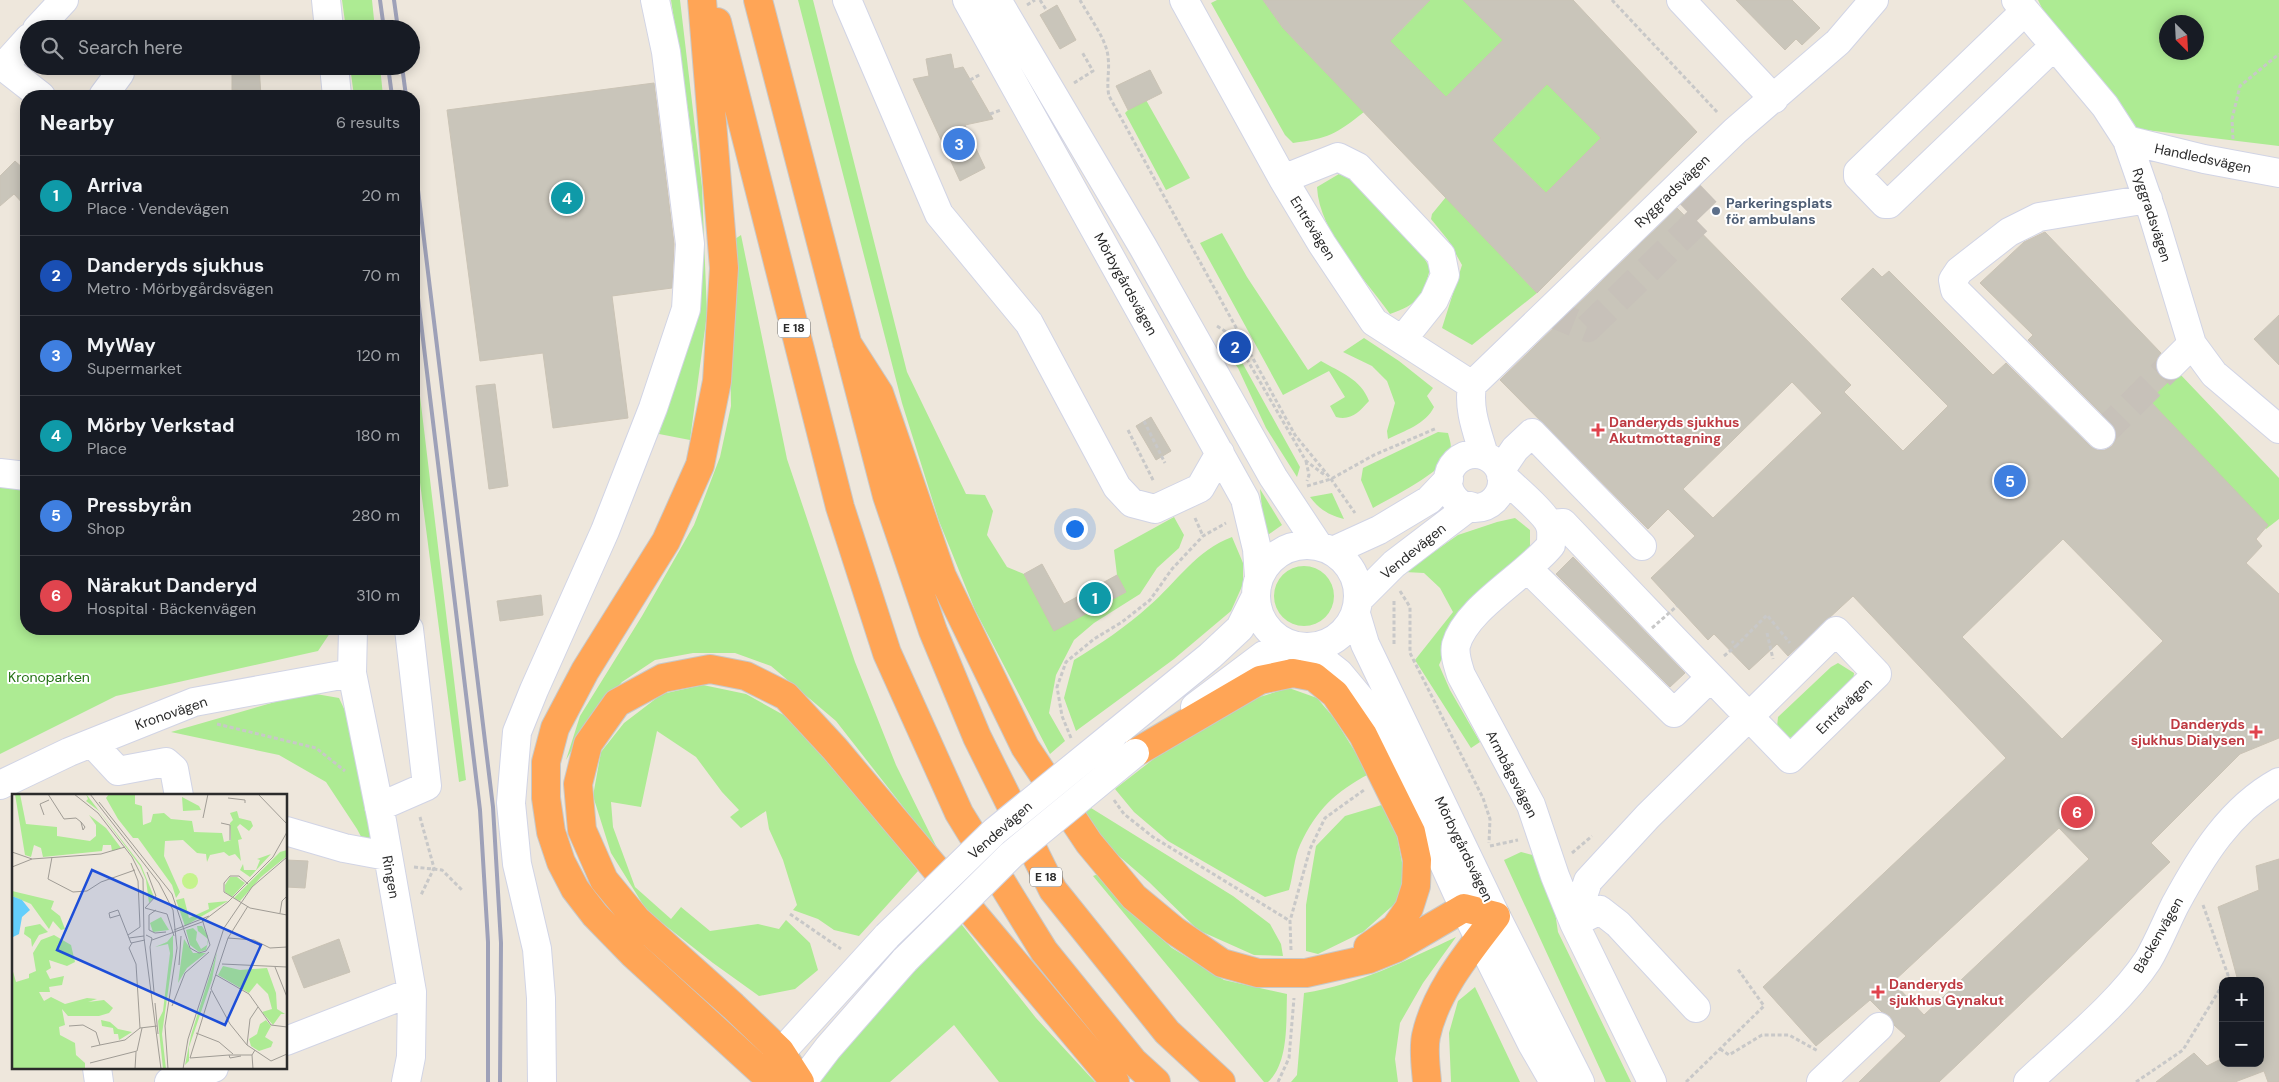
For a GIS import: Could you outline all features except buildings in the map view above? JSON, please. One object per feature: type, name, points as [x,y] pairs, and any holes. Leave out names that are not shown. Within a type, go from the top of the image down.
[{"type":"highway","points":[[702,0],[724,268],[717,381],[700,465],[666,541],[585,671],[555,728],[546,762],[546,798],[551,832],[561,862],[575,889],[595,915],[760,1077],[795,1082]]},
{"type":"highway","name":"E 18","points":[[712,0],[840,507],[887,653],[959,813],[1044,951],[1133,1061],[1156,1082]]},
{"type":"highway","name":"E 18","points":[[758,0],[887,496],[933,631],[977,737],[1054,890],[1167,1032],[1221,1082]]},
{"type":"highway","points":[[847,343],[879,394],[942,576],[1025,747],[1089,843],[1134,897],[1175,931],[1222,963],[1258,973],[1306,973],[1370,959],[1396,948],[1464,908],[1496,916],[1479,938],[1439,999],[1426,1037],[1426,1082]]},
{"type":"highway","points":[[801,1082],[780,1051],[637,920],[604,880],[582,830],[578,784],[588,744],[617,703],[663,678],[710,669],[746,676],[786,696],[835,749],[1115,1082]]},
{"type":"highway","points":[[1134,752],[1260,680],[1293,673],[1314,677],[1336,694],[1363,736],[1411,832],[1418,860],[1416,886],[1409,908],[1395,928],[1340,966]]},
{"type":"street","points":[[46,20],[64,0]]},
{"type":"street","points":[[326,0],[328,20]]},
{"type":"street","points":[[542,1082],[541,998],[537,950],[517,864],[511,803],[517,732],[606,530],[653,408],[686,309],[690,244],[666,52],[656,0]]},
{"type":"street","points":[[847,0],[939,214],[1029,323],[1116,487],[1132,503],[1155,510],[1200,488],[1220,453]]},
{"type":"street","name":"Mörbygårdsvägen","points":[[967,0],[1245,499],[1257,548],[1257,586]]},
{"type":"street","points":[[997,0],[1143,247],[1273,477],[1325,548],[1346,562],[1356,579],[1357,606],[1341,634],[1324,644],[1298,646],[1274,635],[1261,618],[1257,586],[1274,556],[1299,545],[1325,548],[1379,530],[1481,466],[1515,449],[1532,433],[1642,546]]},
{"type":"street","name":"Entrévägen","points":[[1184,0],[1283,179],[1322,244],[1374,322],[1472,385]]},
{"type":"street","points":[[1681,0],[1774,99]]},
{"type":"street","name":"Ryggradsvägen","points":[[1472,385],[1735,131],[1838,42],[1874,0]]},
{"type":"street","points":[[2021,6],[1858,172],[1858,176],[1885,204],[1889,204],[2054,46]]},
{"type":"street","name":"Ryggradsvägen","points":[[2021,6],[2105,106],[2127,140],[2148,199],[2192,344],[2214,374],[2279,429]]},
{"type":"street","points":[[20,48],[2,69],[32,90]]},
{"type":"street","points":[[107,90],[119,75]]},
{"type":"street","points":[[335,75],[336,90]]},
{"type":"street","name":"Handledsvägen","points":[[2127,140],[2234,165],[2279,173]]},
{"type":"street","points":[[1283,179],[1338,157],[1358,167],[1440,255],[1445,275],[1434,300],[1402,340]]},
{"type":"street","points":[[2101,435],[1955,290],[1953,280],[1959,271],[2023,223],[2039,217],[2148,199]]},
{"type":"street","points":[[2172,365],[2192,344]]},
{"type":"street","points":[[1472,385],[1469,400],[1481,466],[1500,491],[1480,504]]},
{"type":"street","points":[[1481,466],[1537,507],[1550,524]]},
{"type":"street","points":[[1481,466],[1451,491],[1456,499],[1480,504],[1525,499]]},
{"type":"street","points":[[0,473],[20,475]]},
{"type":"street","name":"Vendevägen","points":[[1357,606],[1394,564],[1480,504]]},
{"type":"street","name":"Entrévägen","points":[[1550,524],[1563,523],[1710,678],[1790,759],[1877,674],[1836,631],[1748,716]]},
{"type":"street","name":"Armbågsvägen","points":[[1550,524],[1551,545],[1528,569],[1479,609],[1461,632],[1456,647],[1456,660],[1461,675],[1531,805],[1552,869],[1574,923],[1652,1082]]},
{"type":"street","points":[[1528,569],[1674,714],[1710,678]]},
{"type":"street","name":"Vendevägen","points":[[760,1077],[780,1051],[887,936],[994,832],[1210,656],[1240,628],[1257,586]]},
{"type":"street","name":"Mörbygårdsvägen","points":[[1357,606],[1365,644],[1496,916],[1580,1082]]},
{"type":"street","name":"Ringen","points":[[353,635],[352,673],[379,807],[396,861],[412,992],[411,1057],[406,1082]]},
{"type":"street","points":[[379,807],[427,786],[410,635]]},
{"type":"street","name":"Vendevägen","points":[[801,1082],[828,1048],[905,960],[1011,855],[1134,752],[1264,655],[1298,646]]},
{"type":"street","name":"Mörbygårdsvägen","points":[[1298,646],[1339,673],[1364,703],[1414,798],[1464,908],[1532,1044],[1554,1082]]},
{"type":"street","name":"Kronovägen","points":[[0,784],[92,743],[194,702],[352,673]]},
{"type":"street","points":[[1574,923],[1588,881],[1648,816],[1748,716]]},
{"type":"street","points":[[92,743],[118,771],[166,762],[174,769],[179,794]]},
{"type":"street","name":"Bäckenvägen","points":[[2028,1082],[2121,994],[2148,960],[2188,899],[2211,845],[2235,814],[2275,784]]},
{"type":"street","points":[[288,832],[396,861]]},
{"type":"street","points":[[1574,923],[1600,910],[1618,924],[1696,1008]]},
{"type":"street","points":[[288,1040],[412,992]]},
{"type":"street","points":[[1830,1073],[1879,1027]]},
{"type":"street","points":[[169,1082],[208,1070]]},
{"type":"path","points":[[1027,5],[1035,0]]},
{"type":"path","points":[[1040,0],[1047,11]]},
{"type":"path","points":[[1080,0],[1106,46],[1108,56],[1106,85],[1109,96],[1295,435],[1331,479],[1356,515]]},
{"type":"path","points":[[1612,0],[1735,131]]},
{"type":"path","points":[[1072,84],[1093,72],[1082,52]]},
{"type":"path","points":[[2234,165],[2232,120],[2240,86],[2279,54]]},
{"type":"path","points":[[970,80],[982,74]]},
{"type":"path","points":[[990,114],[1002,109]]},
{"type":"path","points":[[1213,324],[1234,337],[1306,461],[1309,475],[1304,487],[1331,479],[1374,455],[1437,428]]},
{"type":"path","points":[[1144,421],[1166,463]]},
{"type":"path","points":[[1128,430],[1154,482]]},
{"type":"path","points":[[1306,461],[1331,479]]},
{"type":"path","points":[[1190,509],[1203,536]]},
{"type":"path","points":[[1399,591],[1410,607],[1410,653],[1483,798],[1490,819],[1489,846],[1521,840]]},
{"type":"path","points":[[1652,628],[1677,606]]},
{"type":"path","points":[[1736,646],[1767,615]]},
{"type":"path","points":[[1767,633],[1773,660]]},
{"type":"path","points":[[210,723],[316,748],[352,776]]},
{"type":"path","points":[[1292,956],[1290,921],[1310,850],[1325,818],[1372,784]]},
{"type":"path","points":[[413,792],[434,868],[418,900]]},
{"type":"path","points":[[1552,869],[1597,832]]},
{"type":"path","points":[[396,861],[442,870],[462,890]]},
{"type":"path","points":[[2188,899],[2228,975],[2227,977]]},
{"type":"path","points":[[790,914],[862,963]]},
{"type":"path","points":[[1686,1082],[1764,1006],[1737,968]]},
{"type":"path","points":[[2136,1082],[2183,1050],[2219,991]]},
{"type":"path","points":[[1278,1082],[1290,1058],[1294,996]]},
{"type":"path","points":[[1720,1049],[1729,1055],[1762,1035],[1790,1035],[1830,1073]]},
{"type":"green space","points":[[342,0],[372,0],[374,20],[345,20]]},
{"type":"green space","points":[[671,0],[680,0],[702,187],[707,314],[690,440],[659,434],[680,371],[690,332],[699,250],[695,166]]},
{"type":"green space","points":[[798,0],[813,0],[907,372],[966,494],[985,495],[993,511],[987,535],[1007,567],[1024,574],[1054,630],[1126,592],[1117,575],[1114,550],[1174,517],[1184,535],[1179,548],[1157,568],[1140,594],[1094,623],[1074,640],[1056,675],[1049,713],[1065,741],[1050,754],[975,610],[939,521],[902,403]]},
{"type":"green space","points":[[1217,0],[1263,0],[1283,28],[1364,112],[1338,131],[1324,137],[1293,143],[1285,135],[1211,3]]},
{"type":"green space","points":[[1430,0],[1463,0],[1503,40],[1446,97],[1390,41]]},
{"type":"green space","points":[[2038,0],[2279,0],[2279,146],[2138,129],[2053,31]]},
{"type":"green space","points":[[351,75],[381,75],[382,90],[353,90]]},
{"type":"green space","points":[[1547,84],[1601,138],[1546,193],[1492,140]]},
{"type":"green space","points":[[1146,100],[1190,178],[1166,190],[1125,113]]},
{"type":"green space","points":[[1339,174],[1353,180],[1420,251],[1430,268],[1425,286],[1418,298],[1399,311],[1390,314],[1356,270],[1334,238],[1326,221],[1317,187]]},
{"type":"green space","points":[[1446,197],[1537,293],[1472,345],[1442,328],[1462,265],[1448,240],[1431,219],[1432,214]]},
{"type":"green space","points":[[1222,233],[1247,277],[1308,370],[1321,361],[1349,377],[1361,387],[1369,401],[1358,412],[1346,418],[1336,417],[1330,406],[1345,397],[1329,371],[1283,395],[1200,243]]},
{"type":"green space","points":[[741,235],[787,459],[855,662],[896,765],[940,854],[836,721],[771,666],[735,653],[693,653],[655,660],[622,682],[589,720],[566,760],[580,716],[642,616],[694,525],[720,457],[731,406],[730,351],[737,293],[735,239]]},
{"type":"green space","points":[[1364,338],[1399,361],[1433,388],[1427,396],[1434,407],[1426,418],[1388,439],[1387,431],[1395,403],[1387,381],[1372,366],[1343,352]]},
{"type":"green space","points":[[1229,355],[1238,355],[1300,467],[1297,477],[1266,428],[1238,368]]},
{"type":"green space","points":[[2178,372],[2279,478],[2279,519],[2266,529],[2149,400]]},
{"type":"green space","points":[[420,396],[466,780],[459,782],[420,483]]},
{"type":"green space","points":[[1438,432],[1448,433],[1451,445],[1450,453],[1445,460],[1438,468],[1416,484],[1373,508],[1361,480],[1363,468]]},
{"type":"green space","name":"Kronoparken","points":[[0,481],[20,484],[20,635],[329,635],[318,651],[116,696],[0,754]]},
{"type":"green space","points":[[1260,489],[1282,525],[1265,537]]},
{"type":"green space","points":[[1332,493],[1344,519],[1325,511],[1310,497]]},
{"type":"green space","points":[[1515,518],[1530,530],[1530,547],[1464,608],[1439,665],[1450,690],[1480,742],[1471,748],[1415,660],[1453,612],[1440,588],[1424,573],[1405,572],[1458,535]]},
{"type":"green space","points":[[1232,537],[1243,563],[1243,584],[1231,611],[1174,659],[1076,731],[1064,698],[1074,660],[1113,635],[1140,614],[1197,558],[1219,543]]},
{"type":"green space","points":[[1304,566],[1321,571],[1329,579],[1334,596],[1329,613],[1321,621],[1304,626],[1287,621],[1279,613],[1274,596],[1279,579],[1287,571]]},
{"type":"green space","points":[[1838,663],[1854,673],[1853,682],[1798,737],[1787,738],[1777,727],[1778,717],[1831,667]]},
{"type":"green space","points":[[703,685],[746,694],[798,723],[918,871],[859,936],[834,930],[818,919],[793,910],[797,905],[783,860],[769,829],[766,811],[741,828],[730,817],[739,810],[722,792],[696,757],[657,731],[641,807],[611,802],[613,827],[635,887],[671,919],[681,907],[710,931],[758,924],[779,929],[786,920],[810,943],[818,970],[795,989],[759,996],[713,963],[647,911],[611,853],[593,796],[601,752],[624,723],[662,694]]},
{"type":"green space","points":[[1289,688],[1317,698],[1334,718],[1369,774],[1337,795],[1320,811],[1313,821],[1298,850],[1289,890],[1265,897],[1168,841],[1134,812],[1115,789],[1160,754],[1250,700]]},
{"type":"green space","points":[[316,694],[339,698],[354,730],[380,873],[357,829],[326,782],[279,755],[171,732],[296,696]]},
{"type":"green space","points":[[1385,804],[1395,825],[1404,873],[1399,900],[1363,932],[1318,954],[1306,951],[1306,905],[1316,846],[1345,816]]},
{"type":"green space","points":[[1091,808],[1233,896],[1270,924],[1281,944],[1283,956],[1254,955],[1198,930],[1149,882],[1105,844],[1080,813]]},
{"type":"green space","points":[[1521,852],[1547,859],[1558,932],[1631,1082],[1606,1082],[1504,860]]},
{"type":"green space","points":[[1098,874],[1129,910],[1172,948],[1224,980],[1287,994],[1283,1053],[1275,1074],[1268,1082],[1264,1082],[1093,876]]},
{"type":"green space","points":[[958,920],[1036,1018],[1095,1082],[999,1082],[954,1025],[890,1082],[818,1082],[901,975]]},
{"type":"green space","points":[[1456,937],[1423,983],[1400,1023],[1395,1059],[1398,1082],[1291,1082],[1297,1075],[1304,993],[1363,978]]},
{"type":"green space","points":[[1475,987],[1520,1082],[1451,1082],[1449,1033],[1458,1001]]},
{"type":"tunnel","points":[[1548,312],[1588,328],[1707,212],[1680,184]]},
{"type":"tunnel","points":[[2101,435],[2171,365]]},
{"type":"railway","points":[[380,0],[383,20]]},
{"type":"railway","points":[[394,0],[397,20]]},
{"type":"railway","points":[[389,75],[391,90]]},
{"type":"railway","points":[[403,75],[405,90]]},
{"type":"railway","points":[[420,206],[493,807],[501,943],[500,1082]]},
{"type":"railway","points":[[420,315],[480,810],[488,942],[488,1082]]},
{"type":"place","name":"MyWay","points":[[959,144]]},
{"type":"place","name":"Mörby Verkstad","points":[[567,198]]},
{"type":"place","name":"Parkeringsplats för ambulans","points":[[1716,211]]},
{"type":"place","name":"Danderyds sjukhus","points":[[1235,347]]},
{"type":"place","name":"Danderyds sjukhus Akutmottagning","points":[[1598,430]]},
{"type":"place","name":"Pressbyrån","points":[[2010,481]]},
{"type":"place","name":"Arriva","points":[[1095,598]]},
{"type":"place","name":"Danderyds sjukhus Dialysen","points":[[2256,732]]},
{"type":"place","name":"Närakut Danderyd","points":[[2077,812]]},
{"type":"place","name":"Danderyds sjukhus Gynakut","points":[[1878,992]]}]
